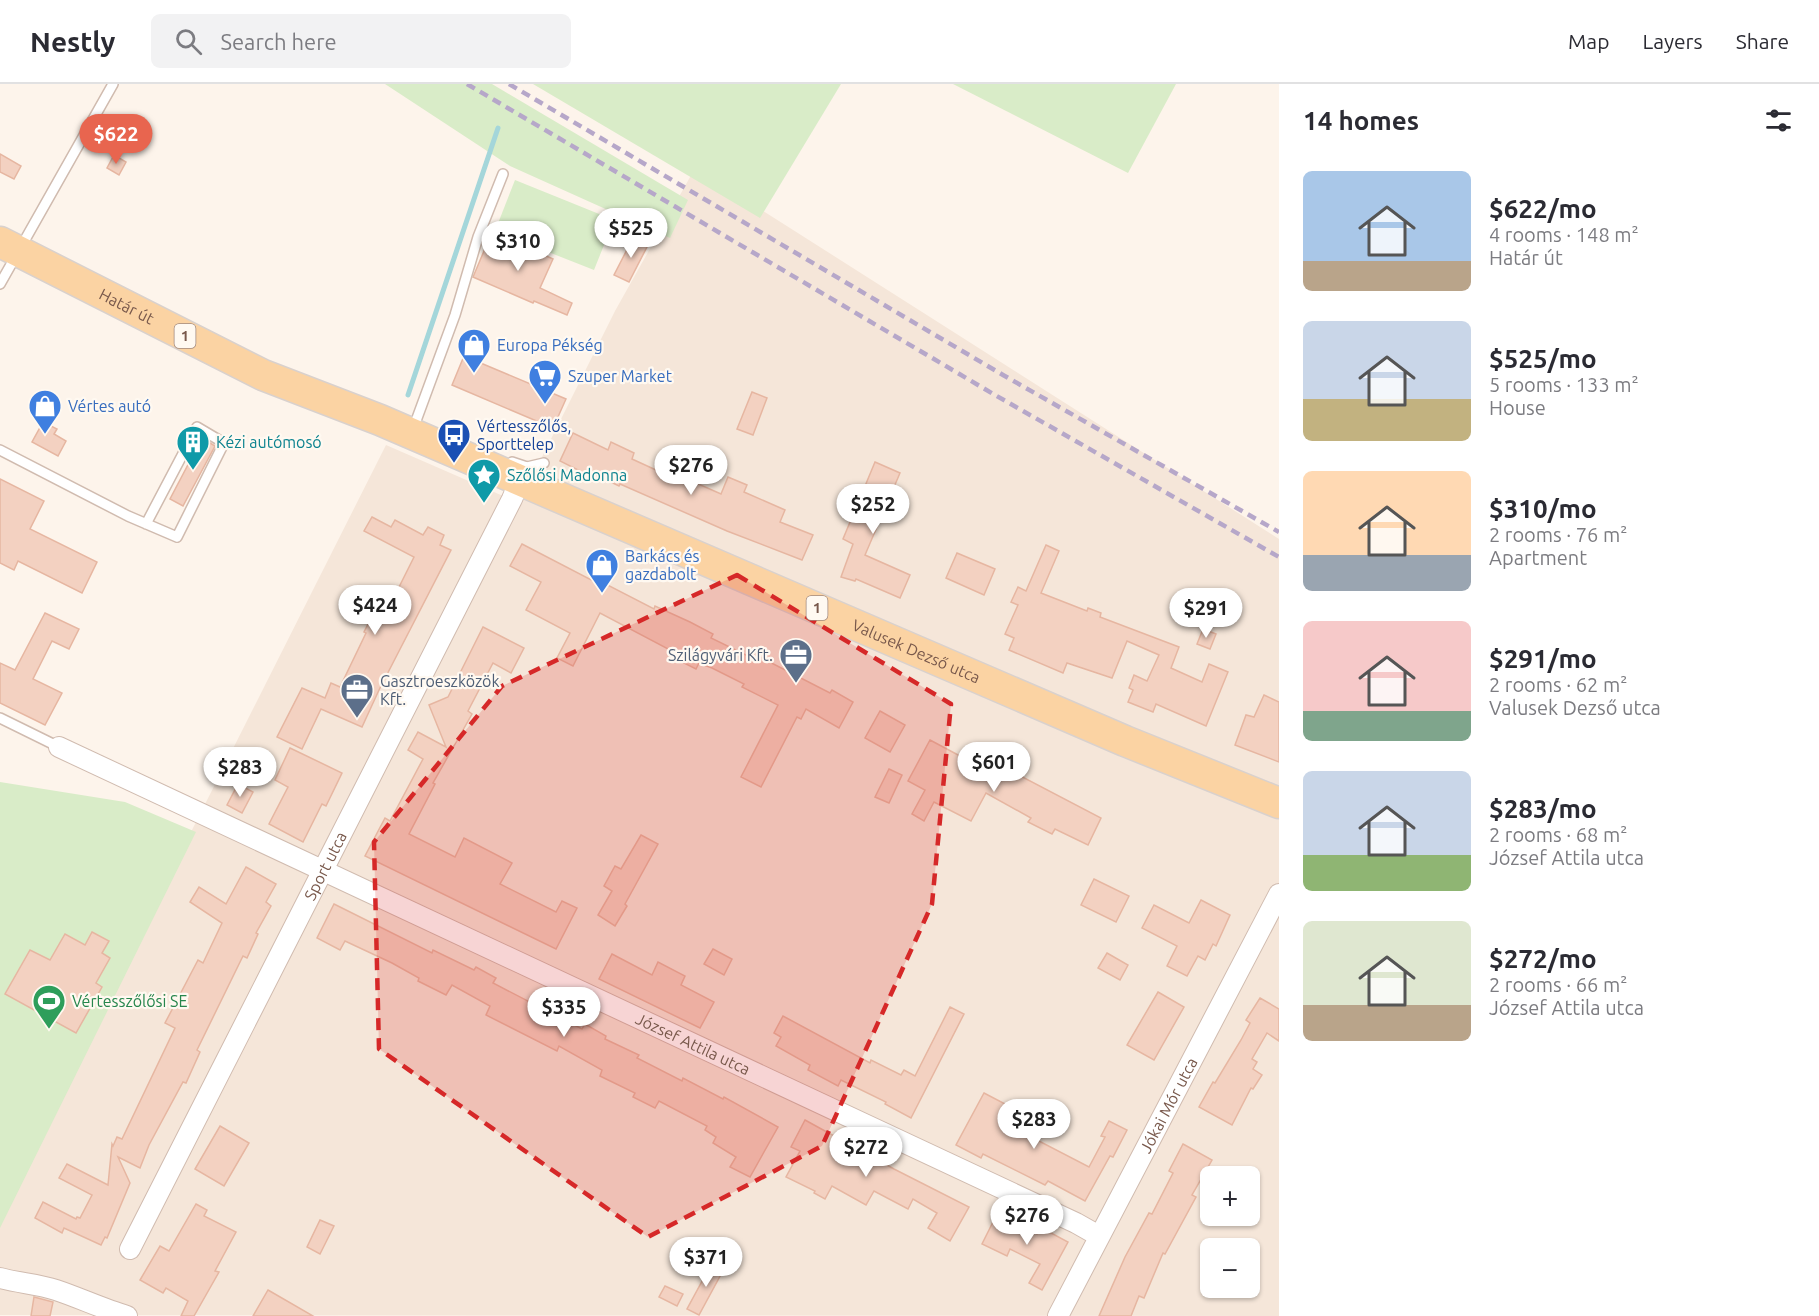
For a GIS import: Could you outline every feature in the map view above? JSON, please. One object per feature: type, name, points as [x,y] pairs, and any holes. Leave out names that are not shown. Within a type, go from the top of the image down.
[{"type":"main road","name":"Határ út","points":[[9,247],[263,375],[356,410]]},
{"type":"main road","name":"Valusek Dezső utca","points":[[356,410],[411,434],[525,469],[1114,736],[1279,803]]},
{"type":"street","name":"Sport utca","points":[[130,1249],[512,499],[525,469]]},
{"type":"street","name":"József Attila utca","points":[[58,747],[1076,1223],[1099,1236]]},
{"type":"street","name":"Jókai Mór utca","points":[[1058,1316],[1279,894]]},
{"type":"street","points":[[0,1278],[54,1289],[127,1316]]},
{"type":"lane","points":[[0,284],[9,247],[42,208],[113,84]]},
{"type":"lane","points":[[411,434],[455,315],[478,237],[503,174]]},
{"type":"lane","points":[[0,450],[146,524],[177,537],[224,443],[197,427],[146,524]]},
{"type":"lane","points":[[0,718],[58,747]]},
{"type":"highlighted area","points":[[737,575],[951,704],[932,904],[822,1146],[648,1237],[379,1049],[374,842],[502,686]]},
{"type":"shaded area","points":[[694,170],[757,207],[1279,539],[1279,1316],[0,1315],[0,1211],[386,445],[519,503],[615,311]]},
{"type":"green space","points":[[385,84],[492,84],[688,200],[670,238],[510,166]]},
{"type":"green space","points":[[533,84],[841,84],[760,218]]},
{"type":"green space","points":[[953,84],[1176,84],[1128,173]]},
{"type":"green space","points":[[515,180],[614,220],[594,270],[495,231]]},
{"type":"green space","name":"Vértesszőlősi SE","points":[[0,782],[125,802],[196,832],[0,1228]]},
{"type":"building","points":[[0,154],[21,166],[14,179],[0,172]]},
{"type":"building","points":[[114,155],[126,162],[119,175],[107,168]]},
{"type":"building","points":[[492,232],[553,259],[540,288],[572,303],[567,315],[473,277]]},
{"type":"building","points":[[634,236],[649,243],[629,282],[614,275]]},
{"type":"building","points":[[464,356],[566,399],[553,428],[452,385]]},
{"type":"building","points":[[752,392],[767,398],[753,435],[737,429]]},
{"type":"building","points":[[43,422],[57,429],[54,434],[66,441],[58,456],[32,442]]},
{"type":"building","points":[[573,433],[608,450],[611,442],[634,453],[632,459],[669,476],[671,472],[721,494],[728,477],[747,485],[744,492],[785,510],[780,522],[813,535],[802,560],[727,531],[620,484],[619,486],[592,473],[590,476],[560,461]]},
{"type":"building","name":"Kézi autómosó","points":[[202,438],[215,446],[183,506],[170,499]]},
{"type":"building","points":[[875,462],[900,473],[865,555],[910,575],[900,598],[856,579],[855,581],[841,577],[853,544],[843,539]]},
{"type":"building","points":[[0,479],[44,501],[30,529],[97,562],[82,593],[18,561],[14,570],[0,563]]},
{"type":"building","points":[[372,517],[391,527],[395,520],[423,535],[428,527],[444,535],[440,545],[451,550],[362,727],[321,709],[302,749],[277,737],[302,688],[325,698],[331,683],[340,687],[380,601],[390,605],[414,557],[364,531]]},
{"type":"building","points":[[522,544],[597,583],[598,580],[654,609],[655,606],[690,622],[713,634],[711,638],[756,660],[758,656],[830,693],[832,690],[853,702],[839,728],[806,709],[801,719],[797,717],[761,787],[741,777],[778,705],[742,687],[744,684],[712,668],[699,663],[696,669],[672,657],[674,652],[600,613],[573,666],[557,658],[570,633],[526,610],[541,582],[510,566]]},
{"type":"building","points":[[1046,545],[1059,551],[1041,593],[1087,611],[1088,608],[1101,613],[1100,617],[1179,647],[1171,668],[1202,682],[1209,664],[1228,672],[1206,726],[1156,704],[1153,712],[1128,702],[1133,690],[1129,688],[1134,675],[1147,681],[1159,655],[1127,641],[1112,678],[1067,663],[1063,673],[1009,650],[1014,638],[1005,634],[1018,605],[1011,602],[1018,587],[1026,591]]},
{"type":"building","points":[[957,553],[995,569],[984,595],[946,578]]},
{"type":"building","points":[[45,613],[79,629],[69,649],[52,641],[33,679],[62,693],[45,725],[0,703],[0,663],[15,670]]},
{"type":"building","points":[[483,627],[524,648],[511,673],[493,663],[468,711],[472,714],[433,783],[435,784],[409,834],[455,857],[464,838],[512,863],[500,884],[556,912],[562,901],[577,908],[556,949],[365,856],[385,818],[390,821],[423,759],[408,750],[418,732],[446,747],[429,705],[448,697]]},
{"type":"building","points":[[1203,629],[1216,634],[1210,649],[1197,644]]},
{"type":"building","points":[[1264,695],[1279,702],[1279,762],[1235,745],[1246,715],[1254,717]]},
{"type":"building","points":[[880,711],[905,725],[890,752],[865,738]]},
{"type":"building","points":[[930,740],[973,763],[974,761],[981,764],[984,759],[1012,774],[1013,772],[1101,818],[1088,845],[1055,829],[1052,834],[1028,822],[1031,818],[986,793],[971,821],[934,802],[924,821],[912,814],[925,790],[908,781]]},
{"type":"building","points":[[290,748],[342,773],[326,806],[322,804],[303,842],[269,824],[288,787],[275,780]]},
{"type":"building","points":[[889,769],[902,775],[889,803],[875,797]]},
{"type":"building","points":[[238,784],[253,792],[242,813],[227,805]]},
{"type":"building","points":[[641,835],[658,844],[615,926],[598,915],[612,891],[604,886],[615,866],[621,869]]},
{"type":"building","points":[[246,867],[276,884],[266,902],[271,906],[256,933],[258,934],[247,958],[243,956],[197,1050],[200,1052],[186,1083],[183,1082],[149,1145],[140,1168],[118,1157],[130,1183],[107,1238],[105,1237],[101,1245],[64,1228],[62,1233],[35,1218],[43,1202],[76,1219],[80,1218],[92,1195],[59,1178],[67,1164],[108,1185],[112,1144],[113,1146],[117,1137],[122,1139],[175,1028],[165,1023],[198,960],[203,963],[222,923],[190,902],[199,887],[226,904]]},
{"type":"building","points":[[1094,879],[1129,896],[1116,922],[1081,905]]},
{"type":"building","points":[[1201,900],[1230,915],[1216,946],[1213,944],[1205,960],[1198,956],[1187,976],[1167,966],[1177,946],[1142,928],[1154,905],[1189,923]]},
{"type":"building","points":[[334,904],[432,953],[433,950],[474,970],[476,967],[496,978],[493,983],[582,1029],[585,1024],[606,1036],[605,1039],[639,1055],[637,1058],[682,1081],[683,1078],[723,1099],[724,1097],[778,1127],[750,1177],[730,1167],[736,1157],[713,1143],[716,1137],[705,1130],[707,1126],[659,1101],[655,1108],[633,1097],[635,1093],[600,1076],[602,1070],[559,1046],[557,1051],[486,1015],[490,1006],[452,985],[446,995],[418,981],[419,978],[392,963],[345,941],[340,950],[317,938]]},
{"type":"building","points":[[92,932],[109,941],[102,953],[110,958],[96,983],[102,987],[76,1033],[5,994],[30,950],[50,960],[65,934],[85,945]]},
{"type":"building","points":[[713,949],[732,959],[724,975],[704,964]]},
{"type":"building","points":[[1107,953],[1128,965],[1120,980],[1098,968]]},
{"type":"building","points":[[612,954],[652,975],[658,962],[685,976],[681,985],[714,1002],[700,1028],[599,979]]},
{"type":"building","points":[[1158,992],[1184,1007],[1154,1060],[1127,1045]]},
{"type":"building","points":[[1260,998],[1279,1009],[1279,1041],[1267,1033],[1252,1059],[1257,1062],[1253,1069],[1262,1075],[1253,1089],[1251,1088],[1232,1125],[1199,1107],[1241,1040],[1250,1023],[1246,1020]]},
{"type":"building","points":[[950,1007],[964,1014],[911,1118],[885,1104],[886,1102],[841,1080],[838,1086],[808,1070],[810,1065],[776,1046],[781,1037],[774,1033],[783,1016],[870,1063],[871,1060],[901,1075],[904,1070],[915,1076]]},
{"type":"building","points":[[984,1093],[1009,1106],[1002,1119],[1035,1135],[1033,1138],[1089,1167],[1105,1137],[1101,1136],[1109,1121],[1127,1130],[1085,1201],[1048,1181],[1045,1185],[983,1154],[981,1158],[956,1145]]},
{"type":"building","points":[[805,1120],[969,1207],[950,1241],[928,1228],[937,1213],[913,1199],[908,1209],[874,1191],[866,1205],[832,1186],[825,1199],[814,1193],[815,1191],[786,1177],[800,1151],[791,1147]]},
{"type":"building","points":[[220,1126],[249,1143],[224,1186],[195,1169]]},
{"type":"building","points":[[1183,1144],[1212,1160],[1209,1166],[1200,1166],[1200,1181],[1192,1195],[1196,1197],[1165,1254],[1163,1253],[1144,1298],[1139,1296],[1131,1316],[1099,1316],[1125,1257],[1149,1213],[1152,1214],[1173,1173],[1169,1171]]},
{"type":"building","points":[[196,1204],[207,1210],[204,1216],[236,1232],[215,1271],[219,1272],[194,1316],[181,1316],[188,1301],[166,1288],[163,1293],[140,1280],[160,1246],[169,1251]]},
{"type":"building","points":[[997,1214],[1037,1234],[1040,1227],[1068,1242],[1042,1290],[1029,1283],[1040,1264],[1010,1249],[1007,1256],[982,1244]]},
{"type":"building","points":[[320,1220],[334,1226],[320,1254],[307,1247]]},
{"type":"building","points":[[713,1261],[725,1267],[699,1315],[687,1309]]},
{"type":"building","points":[[665,1286],[683,1294],[677,1306],[659,1297]]},
{"type":"building","points":[[268,1290],[313,1316],[253,1316]]},
{"type":"building","points":[[34,1297],[53,1302],[50,1316],[31,1316]]},
{"type":"waterway","points":[[408,395],[498,128]]},
{"type":"railway","points":[[467,84],[995,395],[1279,557]]},
{"type":"railway","points":[[509,84],[1003,375],[1279,532]]},
{"type":"place","name":"Europa Pékség","points":[[474,374]]},
{"type":"place","name":"Szuper Market","points":[[545,405]]},
{"type":"place","name":"Vértes autó","points":[[45,435]]},
{"type":"place","name":"Vértesszőlős, Sporttelep","points":[[454,464]]},
{"type":"place","name":"Kézi autómosó","points":[[193,471]]},
{"type":"place","name":"Szőlősi Madonna","points":[[484,504]]},
{"type":"place","name":"Barkács és gazdabolt","points":[[602,594]]},
{"type":"place","name":"Szilágyvári Kft.","points":[[796,684]]},
{"type":"place","name":"Gasztroeszközök Kft.","points":[[357,719]]},
{"type":"place","name":"Vértesszőlősi SE","points":[[49,1030]]}]
